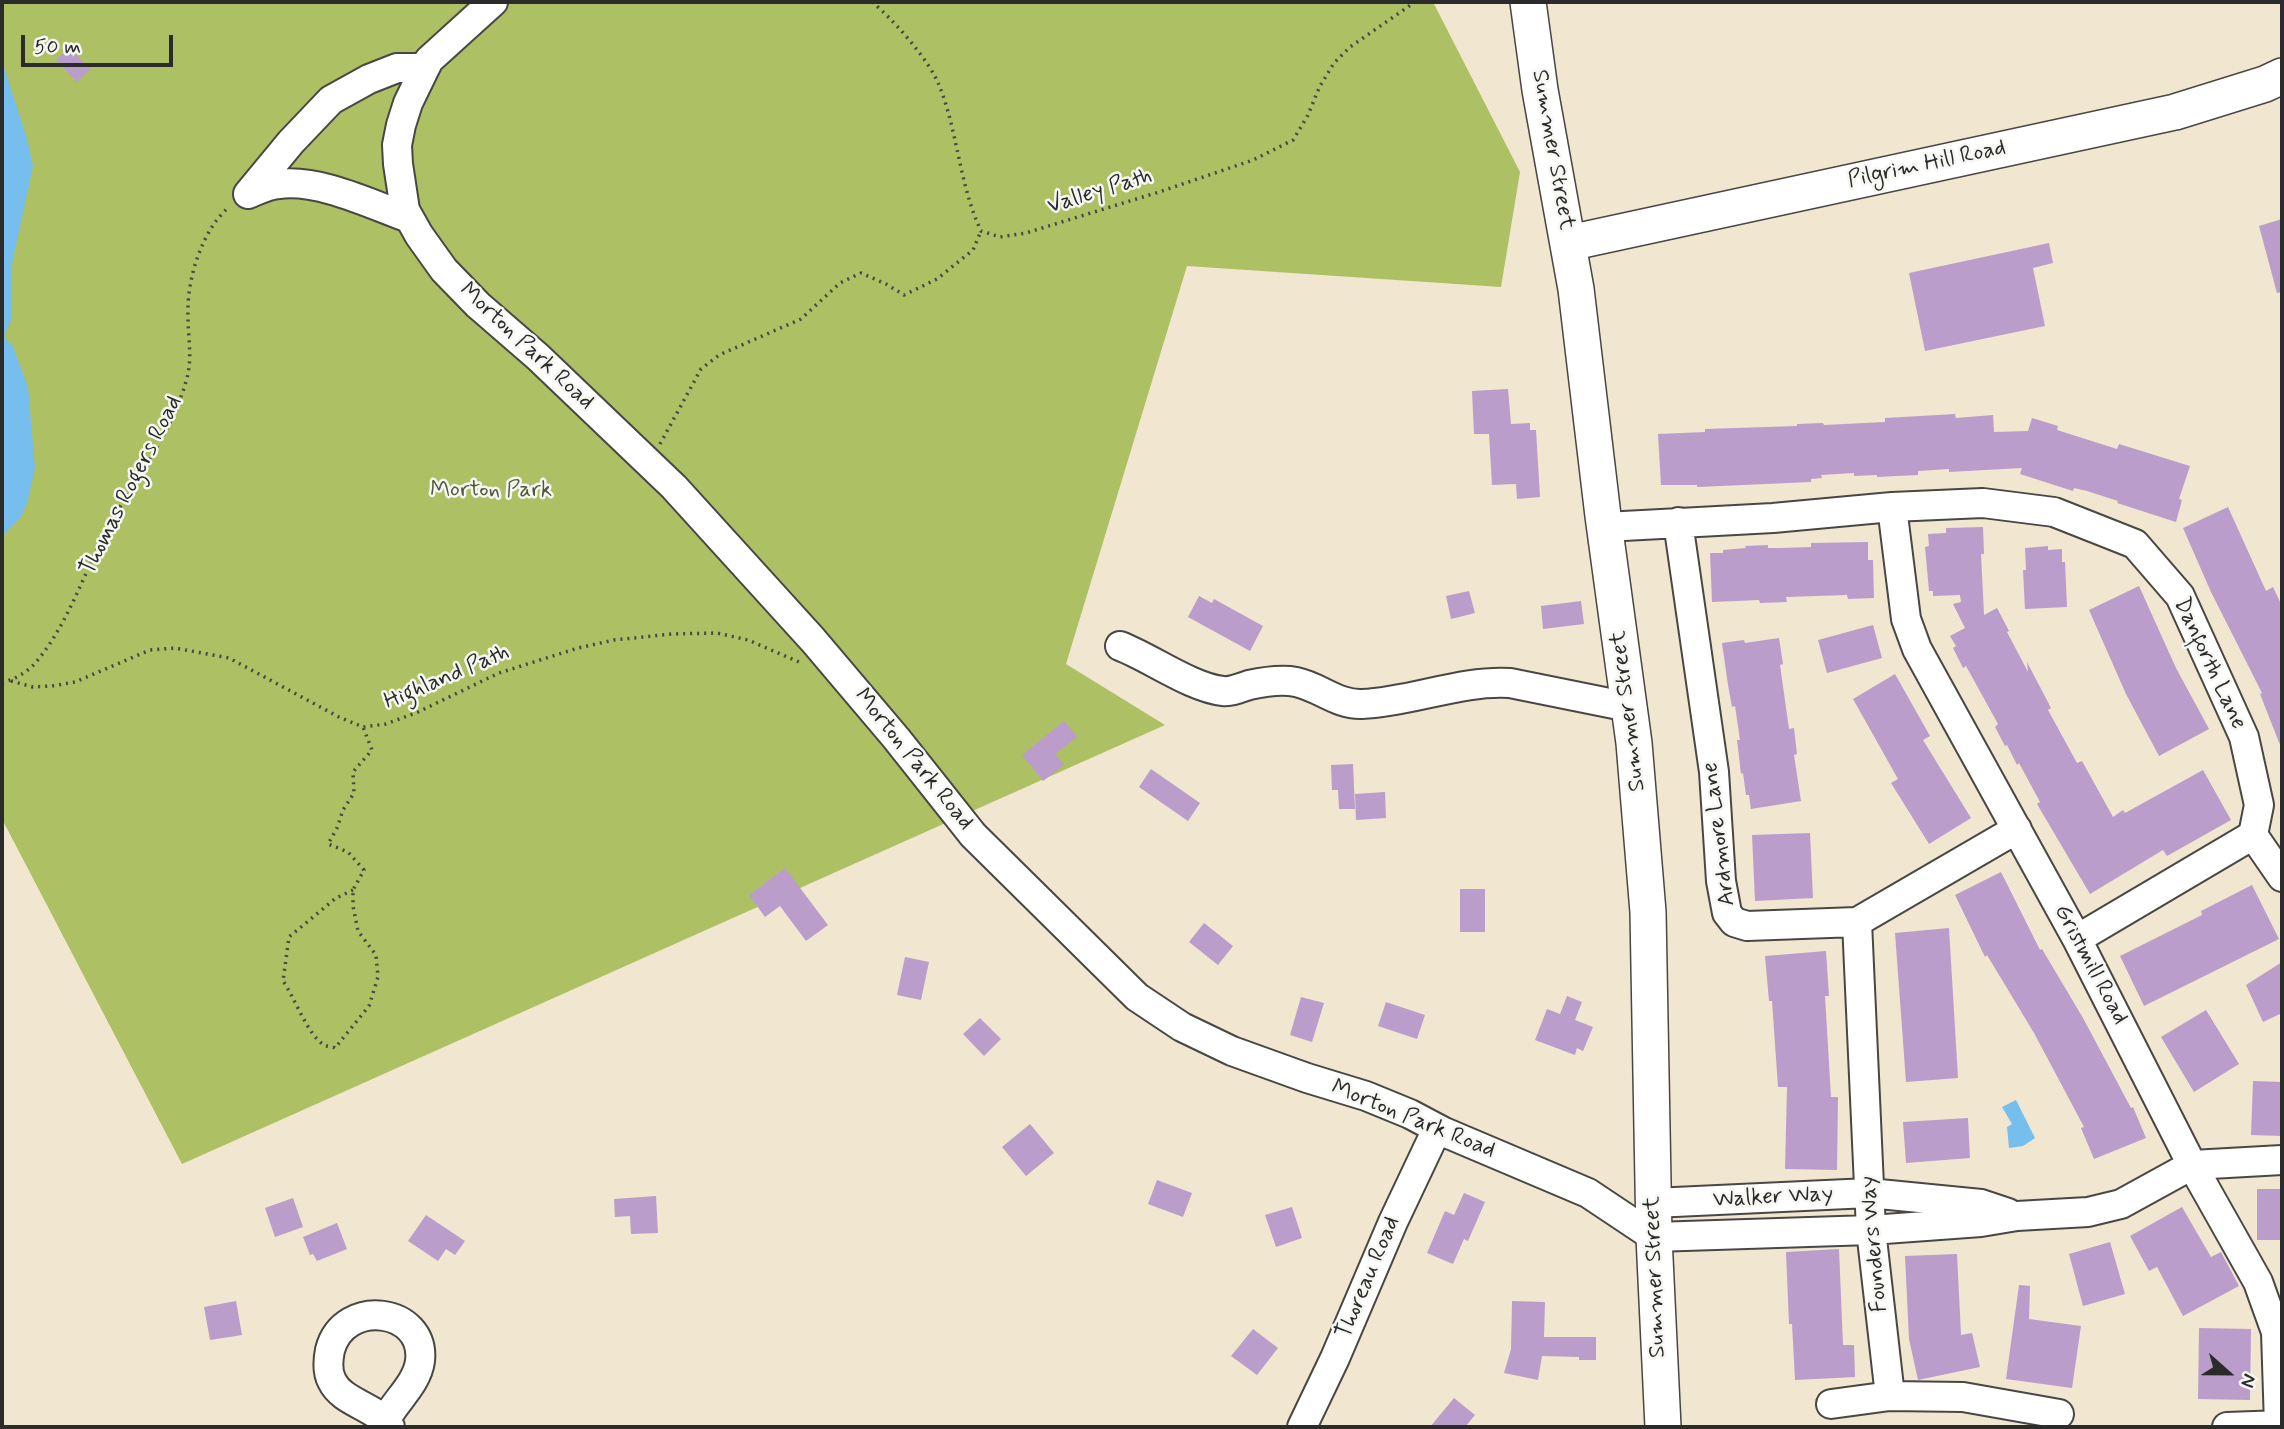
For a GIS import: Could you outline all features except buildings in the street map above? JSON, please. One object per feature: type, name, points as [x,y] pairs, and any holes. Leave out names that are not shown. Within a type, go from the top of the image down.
[{"type":"main road","name":"Summer Street","points":[[1528,2],[1540,90],[1569,243],[1636,757],[1648,912],[1653,1203],[1663,1427]]},
{"type":"main road","name":"Pilgrim Hill Road","points":[[1569,243],[2175,112],[2265,85],[2282,76]]},
{"type":"street","name":"Morton Park Road","points":[[493,2],[429,61],[408,103],[397,145],[405,210],[418,235],[444,270],[478,305],[538,357],[674,487],[813,640],[973,835],[1137,997],[1182,1027],[1232,1051],[1307,1079],[1366,1096],[1588,1193],[1654,1237]]},
{"type":"street","points":[[248,194],[291,142],[331,100],[369,79],[397,68],[425,68]]},
{"type":"street","points":[[248,194],[266,186],[308,185],[409,218]]},
{"type":"street","name":"Danforth Lane","points":[[1605,527],[1983,503],[2054,512],[2134,544],[2180,596],[2244,737],[2259,805],[2253,835]]},
{"type":"street","name":"Gristmill Road","points":[[1892,507],[1906,619],[1917,649],[2077,939],[2192,1165],[2258,1282],[2276,1332],[2280,1425]]},
{"type":"street","name":"Ardmore Lane","points":[[1678,522],[1714,772],[1721,881],[1727,913],[1734,922],[1747,926],[1857,922],[2017,829]]},
{"type":"street","points":[[1120,646],[1206,688],[1227,691],[1273,681],[1297,682],[1336,700],[1359,704],[1403,700],[1493,682],[1629,707]]},
{"type":"street","points":[[2077,939],[2253,835],[2282,877]]},
{"type":"street","name":"Founders Way","points":[[1857,922],[1871,1230],[1891,1396]]},
{"type":"street","name":"Thoreau Road","points":[[1302,1427],[1437,1129]]},
{"type":"street","name":"Walker Way","points":[[1654,1237],[1871,1230],[2088,1212],[2121,1204],[2192,1165],[2282,1160]]},
{"type":"street","name":"Walker Way","points":[[1653,1203],[1869,1193],[1981,1204],[2017,1216]]},
{"type":"street","points":[[1831,1404],[1891,1396],[1963,1398],[2059,1414]]},
{"type":"street","points":[[2227,1427],[2280,1425]]},
{"type":"path","points":[[651,466],[701,369],[719,355],[801,319],[840,284],[861,274],[904,295],[937,279],[972,250],[981,231],[972,213],[939,85],[930,67],[872,2]]},
{"type":"path","name":"Valley Path","points":[[981,231],[1000,237],[1026,233],[1241,164],[1293,140],[1334,63],[1350,47],[1415,2]]},
{"type":"path","name":"Thomas Rogers Road","points":[[2,683],[11,681],[30,668],[51,642],[110,524],[163,436],[180,398],[190,360],[188,305],[197,262],[218,219],[231,205],[248,194]]},
{"type":"path","name":"Highland Path","points":[[11,681],[33,687],[75,682],[150,650],[175,648],[229,658],[363,727],[397,720],[499,673],[578,648],[614,640],[717,633],[748,640],[804,665]]},
{"type":"path","points":[[353,890],[335,898],[289,937],[283,981],[303,1020],[324,1045],[335,1048],[369,1006],[379,977],[376,956],[358,931],[353,906],[353,890],[363,870],[348,852],[328,844],[343,810],[355,793],[353,772],[372,750],[363,727]]},
{"type":"green space","name":"Morton Park","points":[[2,2],[1433,2],[1520,172],[1501,287],[1187,266],[1066,664],[1165,725],[182,1164],[2,819]]},
{"type":"water","points":[[2,61],[33,166],[12,264],[12,318],[4,336],[13,347],[28,387],[35,468],[21,517],[2,537]]},
{"type":"water","points":[[2016,1100],[2035,1138],[2023,1146],[2009,1148],[2007,1127],[2012,1124],[2002,1107]]}]
